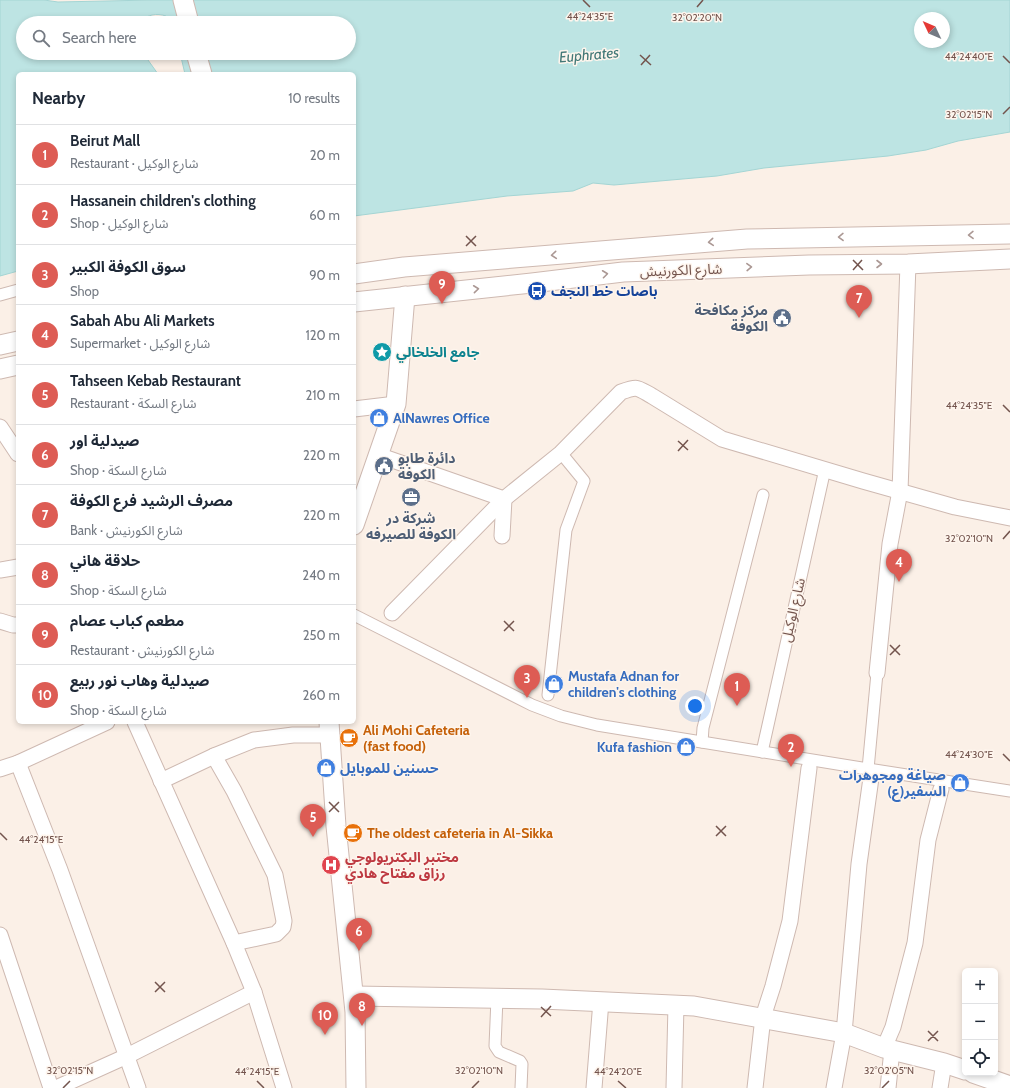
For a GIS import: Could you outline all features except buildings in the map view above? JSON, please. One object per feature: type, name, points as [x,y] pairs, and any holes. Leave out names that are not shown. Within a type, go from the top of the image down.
[{"type":"street","points":[[183,0],[187,16]]},
{"type":"street","points":[[198,60],[201,72]]},
{"type":"street","name":"شارع الكورنيش","points":[[356,274],[404,267],[747,240],[1010,234]]},
{"type":"street","points":[[529,257],[525,264],[525,269],[532,283]]},
{"type":"street","points":[[500,259],[506,273],[500,286]]},
{"type":"street","name":"شارع الكورنيش","points":[[356,302],[623,272],[809,265],[908,264],[1010,259]]},
{"type":"street","points":[[834,1088],[844,1032],[890,544],[900,491],[908,264]]},
{"type":"street","points":[[0,295],[16,291]]},
{"type":"street","points":[[356,519],[396,404],[405,296]]},
{"type":"street","points":[[0,345],[16,341]]},
{"type":"street","points":[[0,369],[16,365]]},
{"type":"street","points":[[392,613],[504,499],[561,454],[621,392],[633,387],[652,396],[722,439],[955,507],[1010,518]]},
{"type":"street","points":[[356,409],[396,404]]},
{"type":"street","points":[[0,427],[16,451]]},
{"type":"street","points":[[548,695],[566,530],[584,481],[561,454]]},
{"type":"street","points":[[378,455],[504,499]]},
{"type":"street","name":"شارع الوكيل","points":[[762,752],[825,469]]},
{"type":"street","points":[[702,742],[703,728],[763,495]]},
{"type":"street","points":[[502,536],[504,499]]},
{"type":"street","points":[[0,570],[16,567]]},
{"type":"street","points":[[356,616],[532,705],[561,716],[597,725],[762,752],[869,774],[1010,791]]},
{"type":"street","points":[[0,620],[16,625]]},
{"type":"street","points":[[0,769],[18,763],[103,724]]},
{"type":"street","points":[[136,724],[234,943],[254,992],[284,1088]]},
{"type":"street","points":[[161,781],[214,756],[254,740],[293,735],[329,728],[337,839],[354,996],[356,1088]]},
{"type":"street","points":[[214,756],[234,791],[275,875],[284,921],[284,928],[276,934],[234,943]]},
{"type":"street","points":[[18,763],[60,870],[138,1088]]},
{"type":"street","points":[[755,1088],[763,1017],[773,986],[790,921],[809,768]]},
{"type":"street","points":[[888,1088],[888,1049],[915,943],[928,840],[941,789]]},
{"type":"street","points":[[0,935],[51,1088]]},
{"type":"street","points":[[56,1088],[127,1056],[254,992]]},
{"type":"street","points":[[354,996],[497,998],[694,1006],[844,1032],[888,1049],[962,1069]]},
{"type":"street","points":[[497,998],[495,1046],[499,1052],[520,1061],[522,1064],[521,1088]]},
{"type":"street","points":[[594,1088],[601,1002]]},
{"type":"street","points":[[674,1088],[676,1005]]},
{"type":"street","points":[[940,1088],[944,1063]]},
{"type":"street","points":[[982,1076],[1010,1086]]},
{"type":"water","name":"Euphrates","points":[[0,0],[44,0],[58,2],[152,0],[1010,0],[1010,132],[958,141],[926,150],[888,156],[764,168],[717,176],[614,185],[593,183],[573,191],[507,196],[356,216],[356,72],[185,72],[182,60],[356,60],[356,16],[16,16],[16,60],[148,60],[157,72],[16,72],[16,272],[0,276]]},
{"type":"place","name":"باصات خط النجف","points":[[537,291]]},
{"type":"place","name":"مطعم كباب عصام","points":[[442,304]]},
{"type":"place","name":"مركز مكافحة الكوفة","points":[[782,318]]},
{"type":"place","name":"مصرف الرشيد فرع الكوفة","points":[[859,318]]},
{"type":"place","name":"جامع الخلخالي","points":[[382,352]]},
{"type":"place","name":"AlNawres Office","points":[[379,418]]},
{"type":"place","name":"دائرة طابو الكوفة","points":[[384,466]]},
{"type":"place","name":"شركة در الكوفة للصيرفه","points":[[411,497]]},
{"type":"place","name":"Sabah Abu Ali Markets","points":[[899,582]]},
{"type":"place","name":"Mustafa Adnan for children's clothing","points":[[554,684]]},
{"type":"place","name":"سوق الكوفة الكبير","points":[[527,698]]},
{"type":"place","name":"Beirut Mall","points":[[737,706]]},
{"type":"place","name":"Ali Mohi Cafeteria (fast food)","points":[[349,738]]},
{"type":"place","name":"Kufa fashion","points":[[686,747]]},
{"type":"place","name":"Hassanein children's clothing","points":[[791,767]]},
{"type":"place","name":"حسنين للموبايل","points":[[326,768]]},
{"type":"place","name":"صياغة ومجوهرات السفير(ع)","points":[[960,783]]},
{"type":"place","name":"The oldest cafeteria in Al-Sikka","points":[[353,833]]},
{"type":"place","name":"Tahseen Kebab Restaurant","points":[[313,837]]},
{"type":"place","name":"مختبر البكتريولوجي رزاق مفتاح هادي","points":[[331,865]]},
{"type":"place","name":"صيدلية اور","points":[[359,951]]},
{"type":"place","name":"حلاقة هاني","points":[[362,1026]]},
{"type":"place","name":"صيدلية وهاب نور ربيع","points":[[325,1035]]}]
